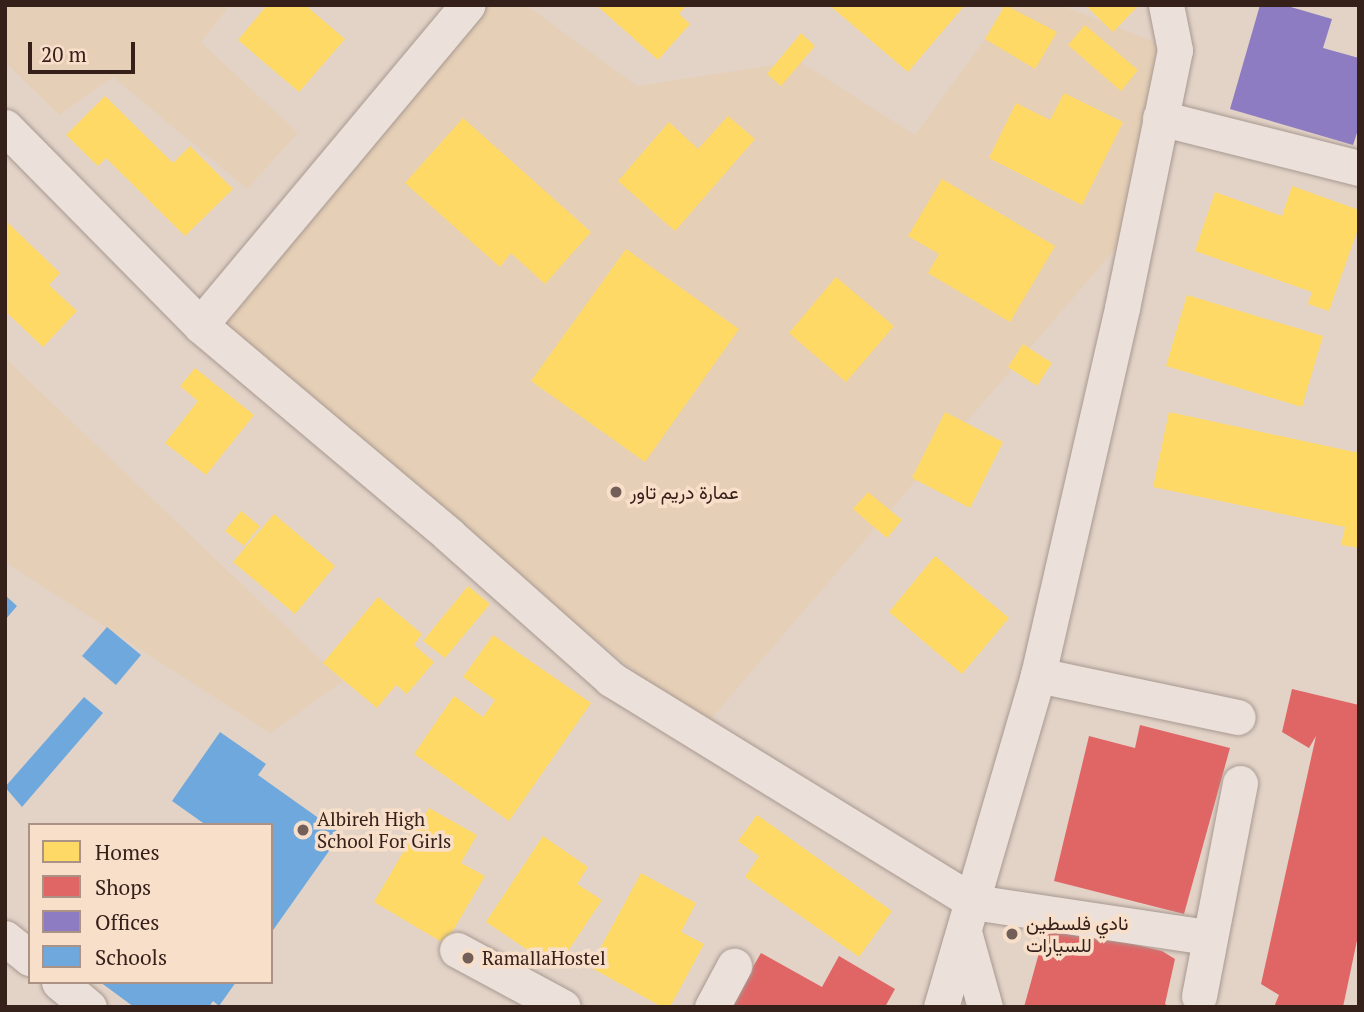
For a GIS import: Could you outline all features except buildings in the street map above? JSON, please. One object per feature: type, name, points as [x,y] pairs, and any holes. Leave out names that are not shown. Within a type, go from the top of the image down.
[{"type":"street","points":[[200,325],[468,5]]},
{"type":"street","points":[[941,1007],[1038,675],[1175,50],[1166,5]]},
{"type":"street","points":[[1160,118],[1359,168]]},
{"type":"street","points":[[5,127],[200,325],[449,535],[611,679],[968,917],[1208,937]]},
{"type":"street","points":[[1038,675],[1238,717]]},
{"type":"street","points":[[1199,996],[1208,937],[1240,783]]},
{"type":"street","points":[[968,917],[985,1007]]},
{"type":"street","points":[[5,938],[28,956]]},
{"type":"street","points":[[457,950],[563,1007]]},
{"type":"street","points":[[712,1007],[734,966]]},
{"type":"street","points":[[61,984],[89,1007]]},
{"type":"shaded area","points":[[5,5],[230,5],[201,42],[298,133],[247,189],[113,77],[59,115],[5,62]]},
{"type":"shaded area","points":[[479,5],[526,5],[637,86],[799,61],[915,135],[1010,5],[1060,5],[1167,47],[1128,234],[704,727],[205,324]]},
{"type":"shaded area","points":[[5,358],[343,681],[270,733],[5,562]]},
{"type":"place","name":"عمارة دريم تاور","points":[[616,492]]},
{"type":"place","name":"Albireh High School For Girls","points":[[303,830]]},
{"type":"place","name":"نادي فلسطين للسيارات","points":[[1012,934]]},
{"type":"place","name":"RamallaHostel","points":[[468,958]]}]
